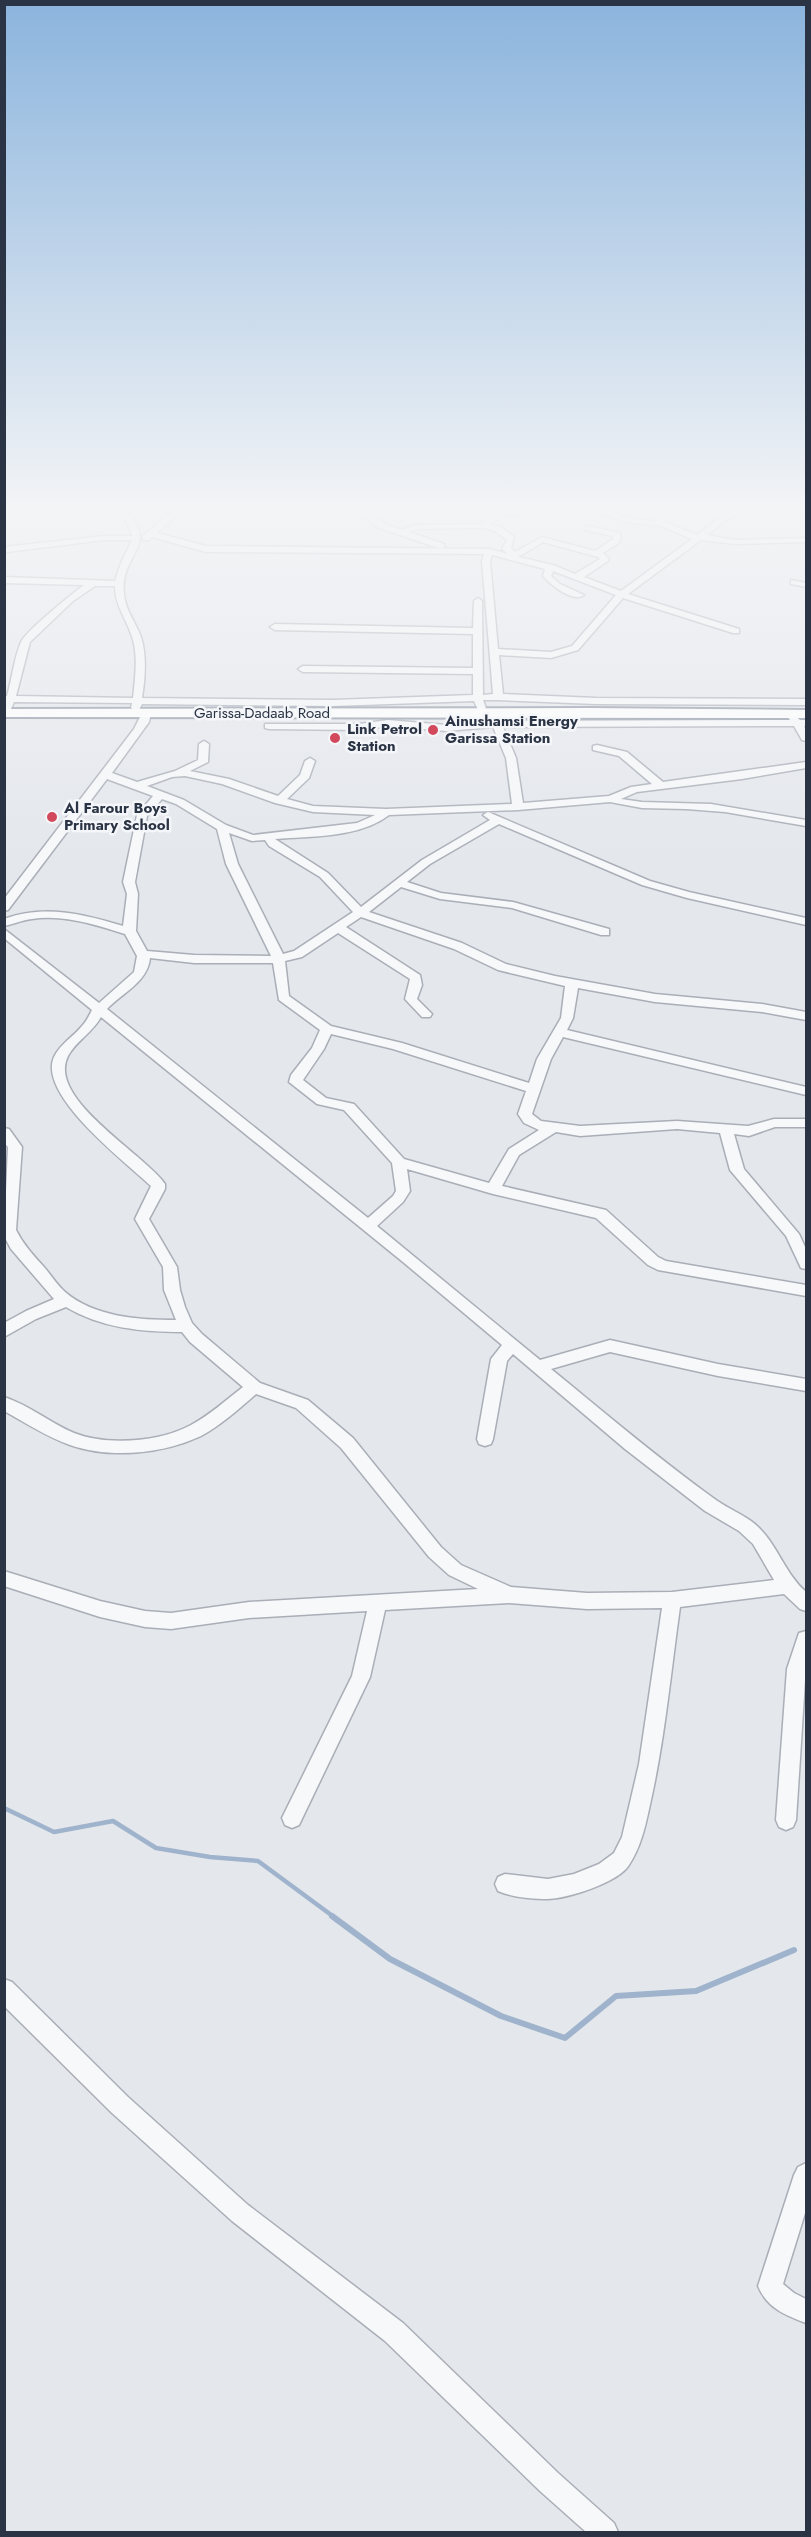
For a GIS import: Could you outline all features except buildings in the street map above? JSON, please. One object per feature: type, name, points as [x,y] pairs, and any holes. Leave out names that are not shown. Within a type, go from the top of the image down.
[{"type":"highway","name":"Garissa-Dadaab Road","points":[[6,706],[489,712],[588,711],[801,718]]},
{"type":"street","points":[[6,706],[18,676],[26,641],[41,625]]},
{"type":"street","points":[[4,908],[144,722],[140,708],[139,649],[137,638],[130,625]]},
{"type":"street","points":[[479,625],[479,671],[489,712],[511,758],[518,807]]},
{"type":"street","points":[[489,712],[498,697],[491,625]]},
{"type":"street","points":[[493,652],[551,655],[568,651],[575,648],[596,625]]},
{"type":"street","points":[[719,625],[736,631]]},
{"type":"street","points":[[274,627],[479,631]]},
{"type":"street","points":[[303,669],[479,671]]},
{"type":"street","points":[[498,697],[596,701],[807,702]]},
{"type":"street","points":[[588,711],[766,702]]},
{"type":"street","points":[[269,726],[358,727],[388,723],[446,728],[489,712],[801,718],[807,738]]},
{"type":"street","points":[[139,785],[203,762],[204,744]]},
{"type":"street","points":[[597,748],[623,754],[660,785]]},
{"type":"street","points":[[279,801],[305,776],[310,761]]},
{"type":"street","points":[[179,772],[225,781],[279,801],[314,809],[386,812],[518,807],[611,799],[635,789],[750,775],[807,765]]},
{"type":"street","points":[[105,774],[180,802],[222,827],[252,838],[313,833],[368,824],[386,812]]},
{"type":"street","points":[[160,794],[142,815],[129,882],[134,890],[130,932],[142,954],[143,968],[131,982],[99,1010],[90,1025],[61,1058],[59,1069],[63,1084],[86,1118],[158,1184],[158,1189],[142,1219],[171,1267],[171,1290],[186,1326],[254,1387],[302,1404],[347,1443],[435,1552],[456,1570],[509,1596]]},
{"type":"street","points":[[611,799],[634,805],[694,805],[727,809],[807,823]]},
{"type":"street","points":[[478,809],[497,820],[571,849],[646,883],[687,896],[807,921]]},
{"type":"street","points":[[142,954],[194,959],[279,959],[304,952],[360,913],[426,862],[497,820]]},
{"type":"street","points":[[222,827],[232,864],[279,959],[283,998],[327,1029],[397,1046],[534,1089]]},
{"type":"street","points":[[269,838],[273,844],[324,875],[360,913],[458,946],[502,967],[572,983],[674,1000],[762,1008],[807,1016]]},
{"type":"street","points":[[399,883],[440,896],[513,904],[605,932]]},
{"type":"street","points":[[4,922],[51,915],[77,918],[130,932]]},
{"type":"street","points":[[339,928],[416,978],[409,996],[410,1000],[426,1014]]},
{"type":"street","points":[[4,932],[368,1226],[631,1444],[711,1506],[745,1527],[759,1539],[787,1586],[807,1603]]},
{"type":"street","points":[[572,983],[567,1018],[544,1059],[525,1114],[529,1120],[552,1128],[609,1131],[677,1125],[749,1131],[774,1123],[807,1123]]},
{"type":"street","points":[[327,1029],[318,1049],[295,1080],[322,1101],[352,1110],[399,1162],[493,1189],[604,1215],[653,1261],[663,1266],[807,1291]]},
{"type":"street","points":[[558,1032],[807,1091]]},
{"type":"street","points":[[493,1189],[514,1152],[552,1128]]},
{"type":"street","points":[[726,1130],[737,1170],[792,1234],[807,1264]]},
{"type":"street","points":[[4,1132],[15,1147],[9,1211],[10,1235],[65,1301],[88,1313],[113,1320],[150,1326],[186,1326]]},
{"type":"street","points":[[368,1226],[403,1191],[399,1162]]},
{"type":"street","points":[[4,1331],[30,1315],[65,1301]]},
{"type":"street","points":[[485,1439],[499,1359],[512,1344]]},
{"type":"street","points":[[539,1366],[610,1346],[718,1370],[807,1385]]},
{"type":"street","points":[[4,1403],[72,1439],[97,1446],[172,1440],[196,1430],[254,1387]]},
{"type":"street","points":[[4,1578],[100,1609],[154,1620],[171,1621],[249,1610],[509,1596],[587,1601],[672,1600],[787,1586]]},
{"type":"street","points":[[505,1884],[548,1889],[574,1884],[606,1871],[621,1860],[632,1839],[648,1764],[672,1600]]},
{"type":"street","points":[[292,1818],[361,1677],[378,1603]]},
{"type":"street","points":[[786,1820],[796,1669],[807,1638]]},
{"type":"street","points":[[4,1990],[120,2105],[240,2213],[394,2332],[549,2482],[605,2532]]},
{"type":"street","points":[[807,2175],[770,2286],[774,2294],[783,2302],[807,2311]]},
{"type":"waterway","points":[[4,1808],[54,1832],[113,1821],[156,1848],[210,1857],[258,1861],[334,1917]]},
{"type":"waterway","points":[[332,1916],[390,1959],[501,2016],[565,2038],[616,1996],[696,1991],[794,1950]]},
{"type":"place","name":"Ainushamsi Energy Garissa Station","points":[[433,730]]},
{"type":"place","name":"Link Petrol Station","points":[[335,738]]},
{"type":"place","name":"Al Farour Boys Primary School","points":[[52,817]]}]
